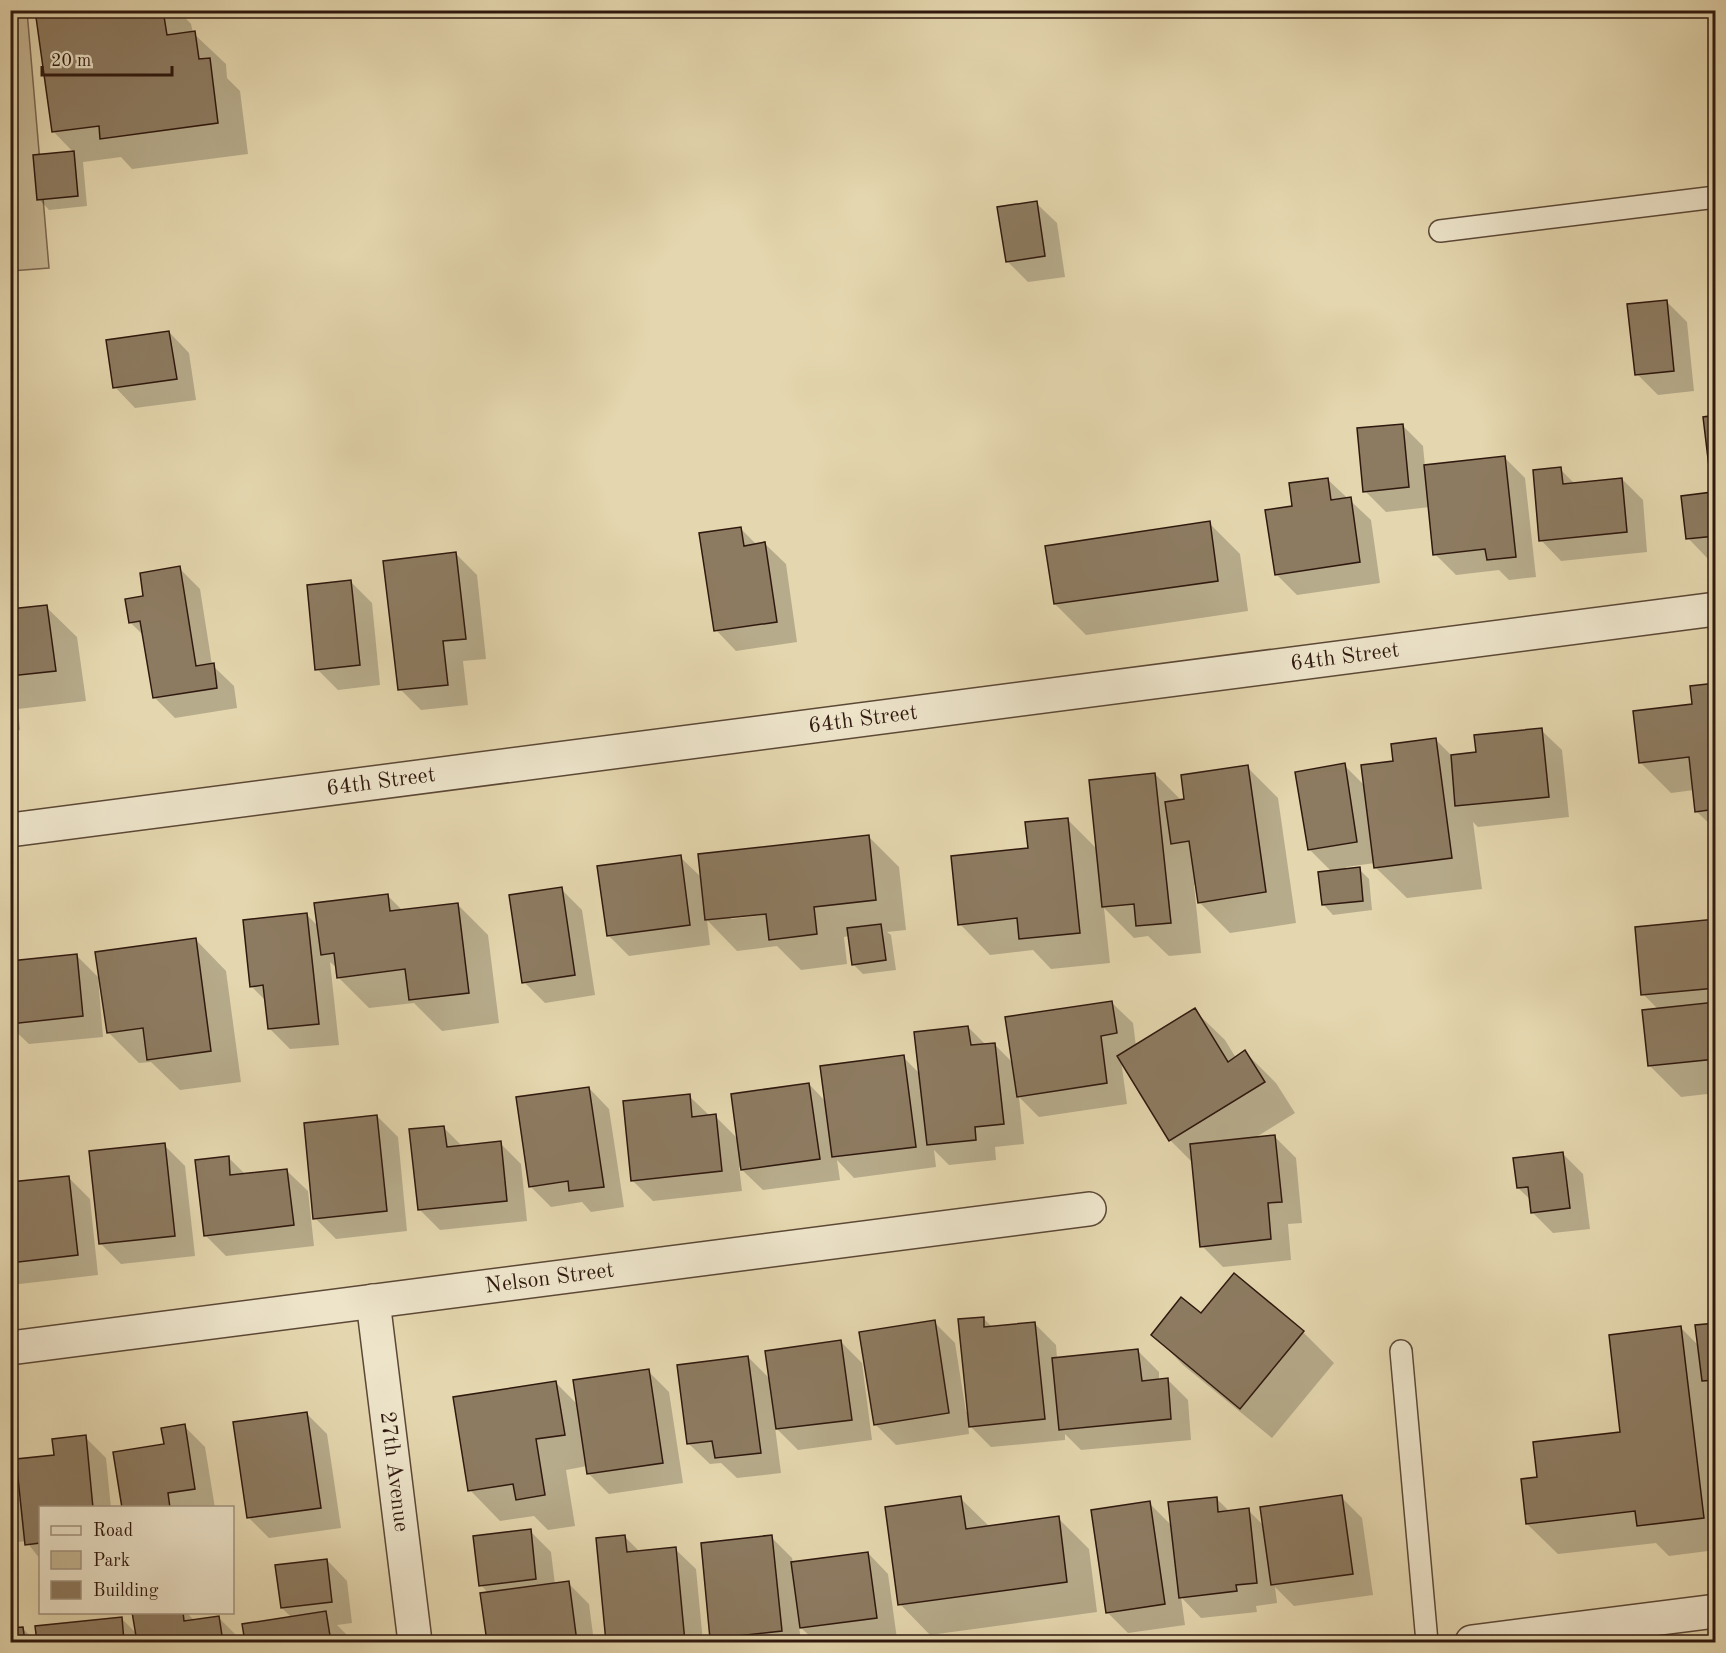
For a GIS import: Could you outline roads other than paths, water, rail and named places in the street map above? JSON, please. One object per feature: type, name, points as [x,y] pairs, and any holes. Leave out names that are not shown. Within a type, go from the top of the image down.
[{"type":"street","name":"64th Street","points":[[10,830],[1716,609]]},
{"type":"street","name":"Nelson Street","points":[[10,1348],[1089,1209]]},
{"type":"street","name":"27th Avenue","points":[[373,1301],[415,1642]]},
{"type":"street","points":[[1480,1642],[1716,1611]]},
{"type":"lane","points":[[1440,231],[1716,197]]},
{"type":"lane","points":[[1401,1351],[1427,1642]]}]
